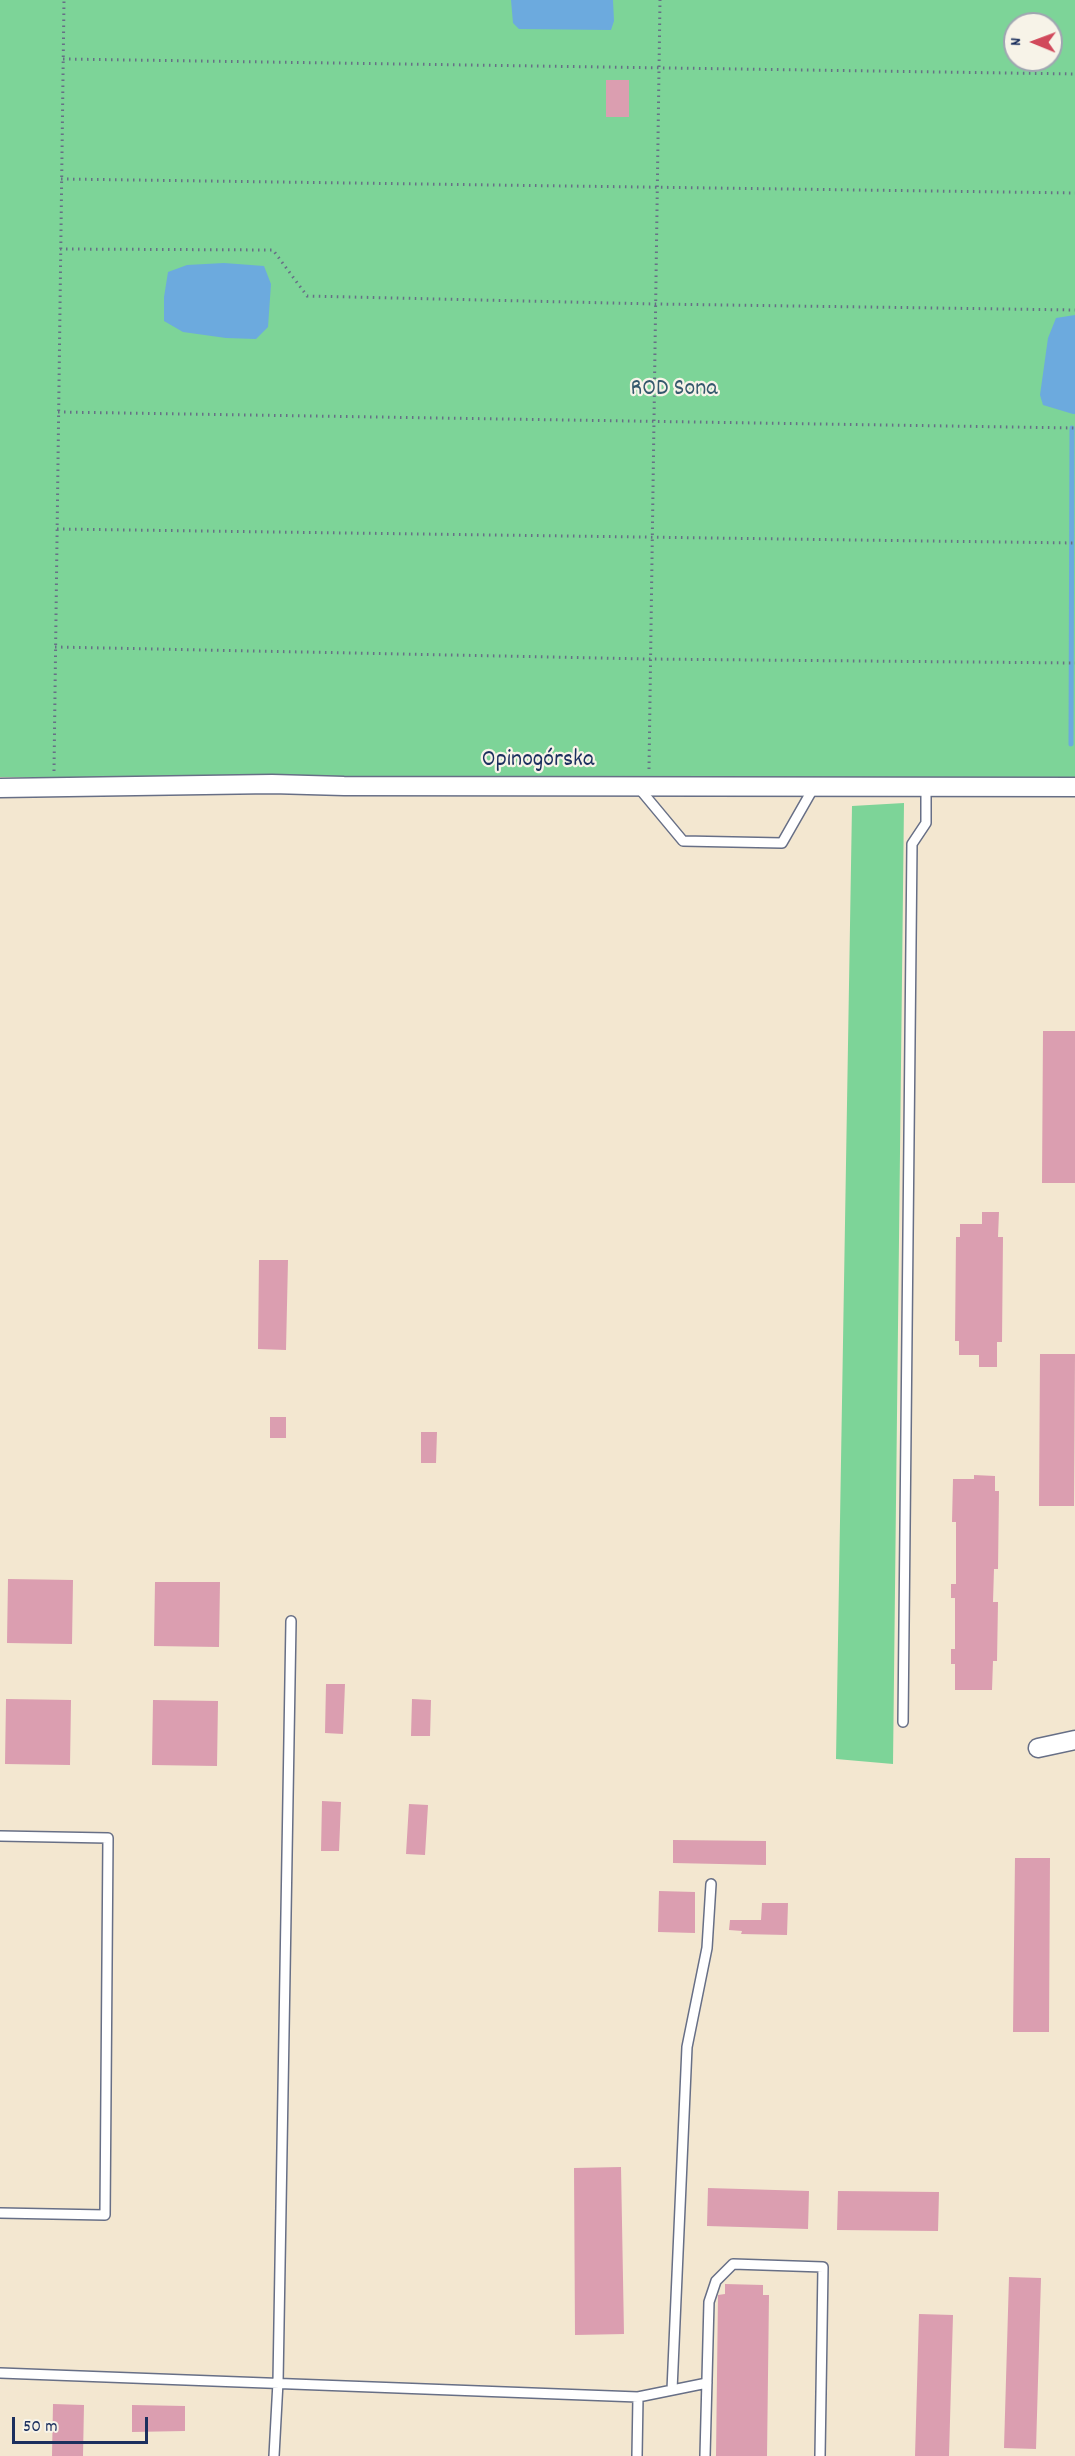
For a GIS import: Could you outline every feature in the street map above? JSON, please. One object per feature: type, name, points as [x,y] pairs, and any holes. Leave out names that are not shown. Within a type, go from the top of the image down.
[{"type":"street","name":"Opinogórska","points":[[0,788],[261,784],[1075,788]]},
{"type":"street","points":[[1038,1748],[1075,1740]]},
{"type":"lane","points":[[644,787],[683,841],[782,843],[814,787]]},
{"type":"lane","points":[[903,1722],[912,844],[926,823],[926,787]]},
{"type":"lane","points":[[274,2456],[278,2382],[291,1622]]},
{"type":"lane","points":[[0,1836],[108,1838],[108,1849],[105,2215],[0,2213]]},
{"type":"lane","points":[[672,2390],[687,2047],[707,1948],[711,1884]]},
{"type":"lane","points":[[705,2456],[709,2302],[716,2281],[733,2264],[823,2267],[820,2456]]},
{"type":"lane","points":[[0,2373],[638,2397],[706,2383]]},
{"type":"lane","points":[[637,2456],[638,2397]]},
{"type":"path","points":[[54,788],[64,0]]},
{"type":"path","points":[[644,787],[649,659],[660,0]]},
{"type":"path","points":[[63,59],[1075,75]]},
{"type":"path","points":[[62,179],[1075,193]]},
{"type":"path","points":[[60,249],[273,250],[307,296],[1075,310]]},
{"type":"path","points":[[58,412],[1075,428]]},
{"type":"path","points":[[57,529],[1075,543]]},
{"type":"path","points":[[55,647],[649,659],[1075,663]]},
{"type":"green space","name":"ROD Sona","points":[[0,0],[1075,0],[1075,787],[0,777]]},
{"type":"green space","points":[[904,803],[893,1764],[836,1759],[852,806]]},
{"type":"water","points":[[511,0],[613,0],[614,21],[611,30],[519,29],[513,23]]},
{"type":"water","points":[[224,263],[264,266],[271,284],[268,327],[256,339],[226,338],[183,332],[164,321],[164,297],[168,272],[187,265]]},
{"type":"water","points":[[1075,315],[1075,414],[1073,414],[1043,405],[1040,395],[1048,338],[1056,318]]},
{"type":"building","points":[[606,80],[629,80],[629,117],[606,117]]},
{"type":"building","points":[[1043,1031],[1075,1031],[1075,1183],[1042,1183]]},
{"type":"building","points":[[982,1212],[999,1212],[998,1237],[1003,1237],[1002,1342],[997,1342],[997,1367],[979,1367],[979,1355],[959,1355],[959,1341],[955,1341],[956,1237],[960,1237],[960,1224],[982,1224]]},
{"type":"building","points":[[259,1260],[288,1260],[286,1350],[258,1349]]},
{"type":"building","points":[[1040,1354],[1075,1354],[1074,1506],[1039,1506]]},
{"type":"building","points":[[270,1417],[286,1417],[286,1438],[270,1438]]},
{"type":"building","points":[[421,1432],[437,1432],[436,1463],[421,1463]]},
{"type":"building","points":[[974,1475],[995,1476],[995,1491],[999,1491],[998,1569],[994,1569],[993,1602],[998,1602],[997,1661],[993,1661],[992,1690],[955,1690],[955,1664],[951,1664],[951,1649],[955,1649],[955,1598],[951,1598],[951,1584],[956,1584],[956,1522],[952,1522],[953,1479],[974,1479]]},
{"type":"building","points":[[8,1579],[73,1580],[72,1644],[7,1643]]},
{"type":"building","points":[[155,1582],[220,1582],[219,1647],[154,1646]]},
{"type":"building","points":[[326,1684],[345,1684],[343,1734],[325,1733]]},
{"type":"building","points":[[6,1699],[71,1700],[70,1765],[5,1764]]},
{"type":"building","points":[[412,1699],[431,1700],[430,1736],[411,1736]]},
{"type":"building","points":[[153,1700],[218,1701],[217,1766],[152,1765]]},
{"type":"building","points":[[322,1801],[341,1802],[339,1851],[321,1851]]},
{"type":"building","points":[[409,1804],[428,1805],[425,1855],[406,1854]]},
{"type":"building","points":[[673,1840],[766,1841],[766,1865],[673,1863]]},
{"type":"building","points":[[1015,1858],[1050,1858],[1049,2032],[1013,2032]]},
{"type":"building","points":[[659,1891],[695,1892],[695,1933],[658,1932]]},
{"type":"building","points":[[762,1903],[788,1903],[787,1935],[741,1934],[742,1931],[729,1930],[730,1920],[761,1920]]},
{"type":"building","points":[[621,2167],[624,2334],[575,2335],[574,2168]]},
{"type":"building","points":[[708,2188],[809,2191],[808,2229],[707,2226]]},
{"type":"building","points":[[838,2191],[939,2192],[938,2231],[837,2230]]},
{"type":"building","points":[[1009,2277],[1041,2278],[1036,2449],[1004,2448]]},
{"type":"building","points":[[725,2284],[763,2285],[763,2295],[769,2295],[767,2456],[716,2456],[718,2295],[725,2294]]},
{"type":"building","points":[[919,2314],[953,2315],[949,2456],[915,2456]]},
{"type":"building","points":[[53,2404],[84,2405],[83,2456],[52,2456]]},
{"type":"building","points":[[132,2405],[185,2406],[185,2431],[132,2432]]},
{"type":"waterway","points":[[1071,744],[1072,428]]}]
